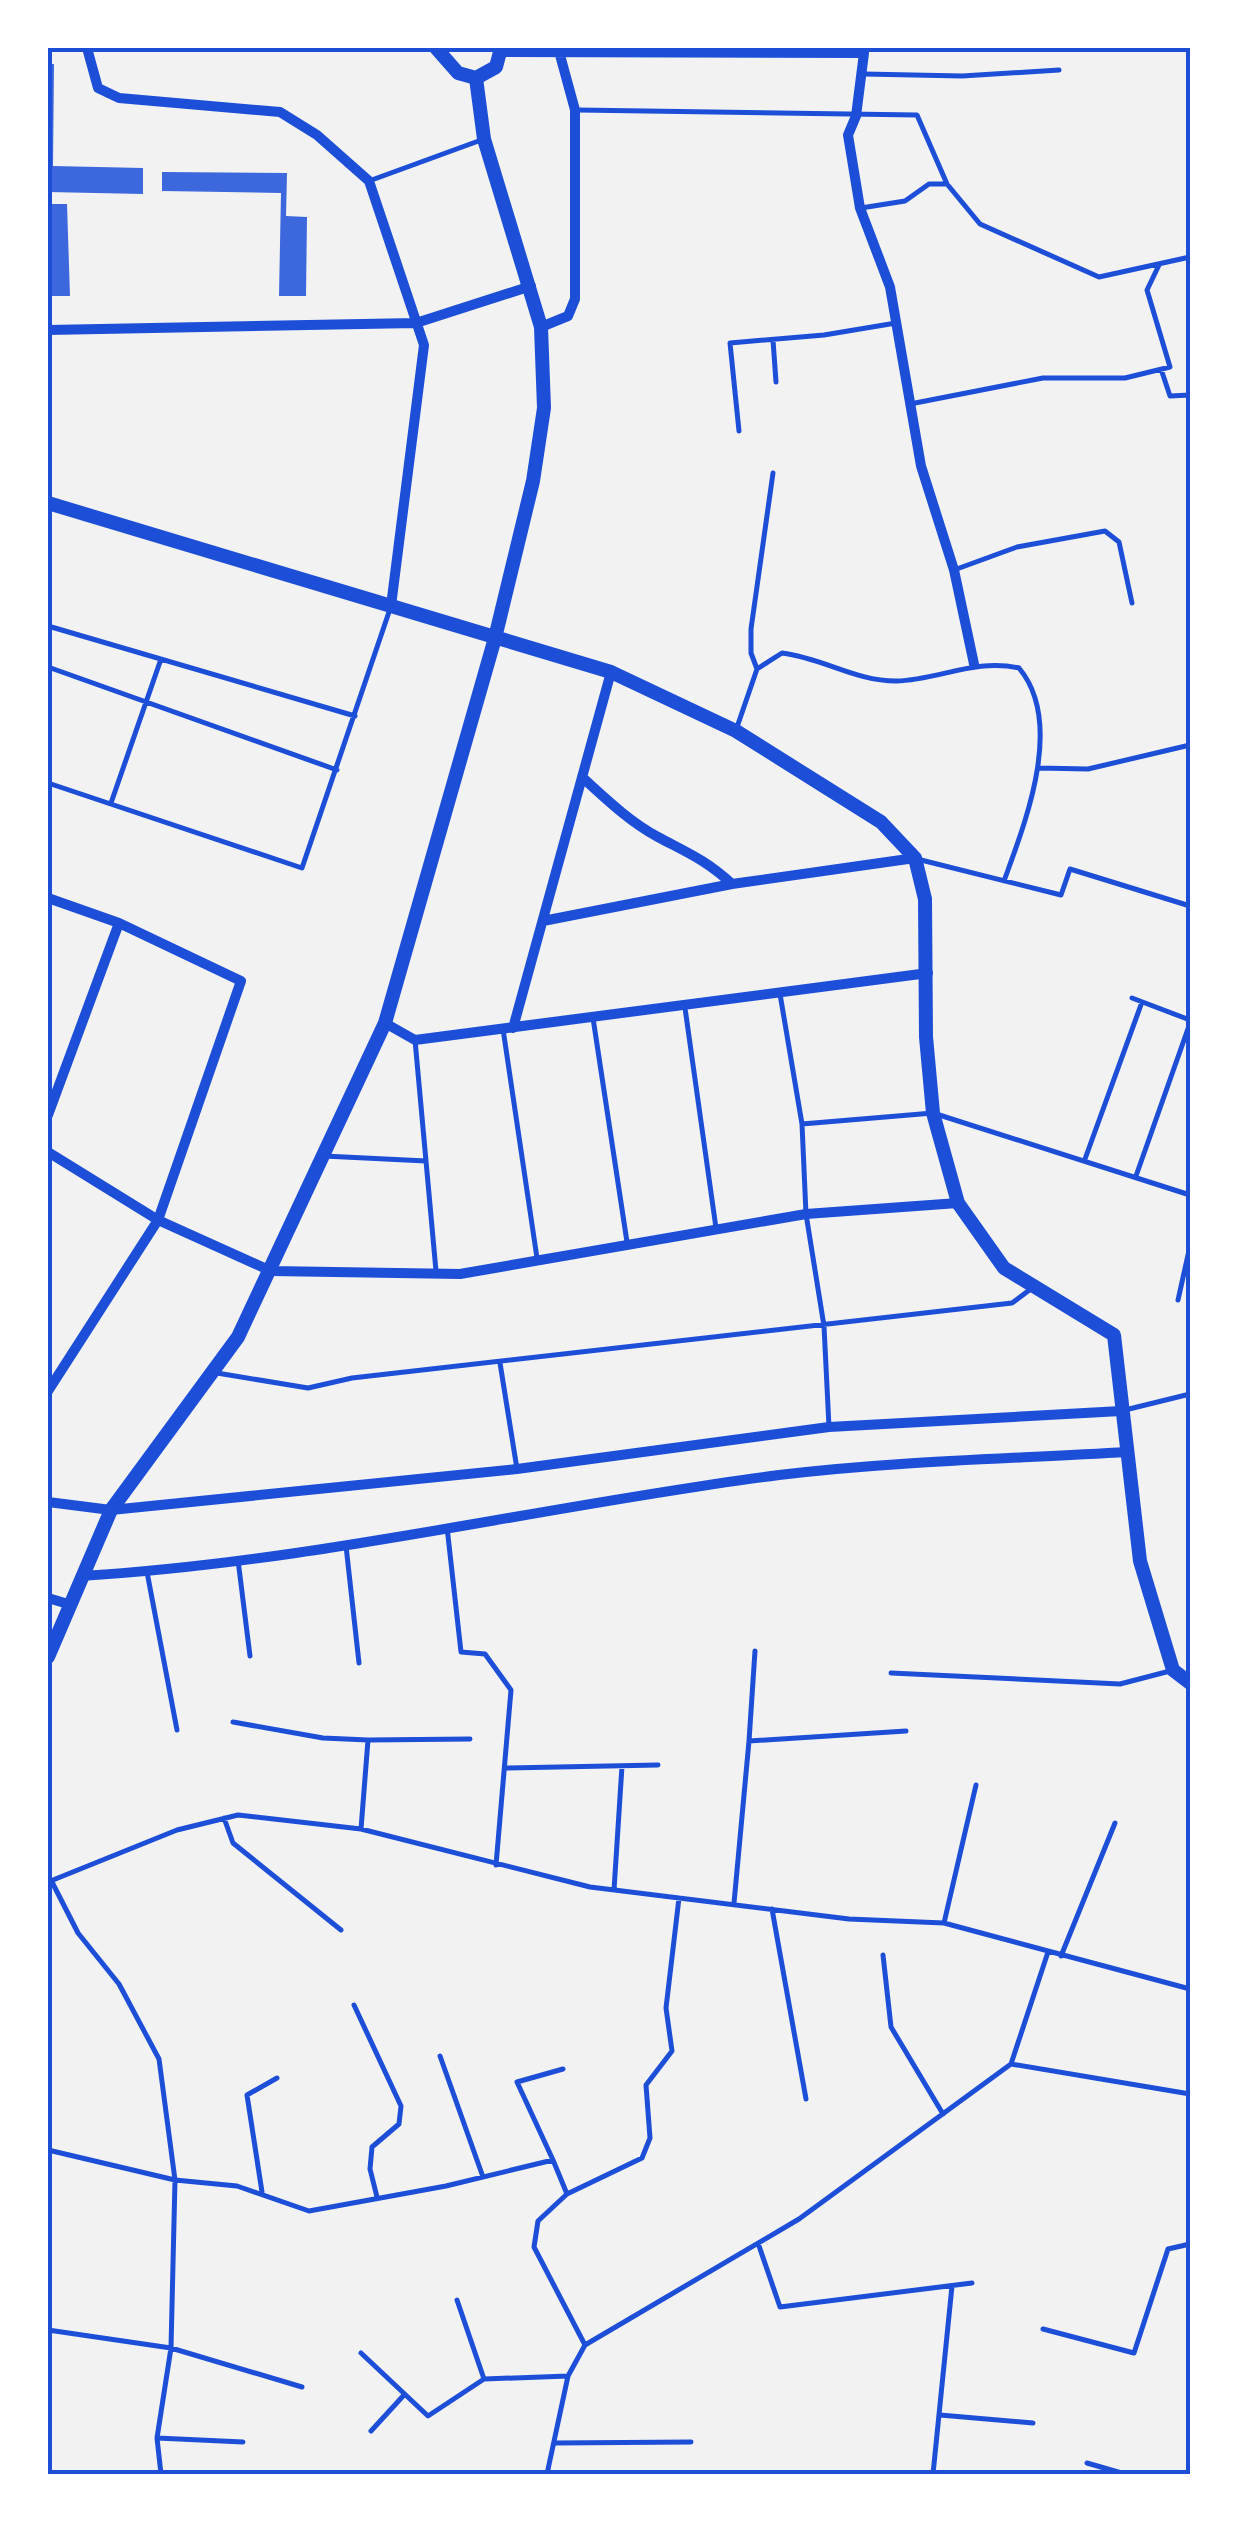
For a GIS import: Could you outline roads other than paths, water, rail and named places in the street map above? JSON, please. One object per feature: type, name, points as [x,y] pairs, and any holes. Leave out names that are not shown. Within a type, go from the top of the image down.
[{"type":"street","points":[[87,48],[98,88],[119,98],[280,112],[369,180],[424,345],[391,606]]},
{"type":"street","points":[[443,50],[458,74],[476,78],[496,66],[501,50],[866,50],[856,116],[848,134],[860,208],[890,286],[920,466],[954,570],[974,664]]},
{"type":"street","points":[[541,327],[568,316],[575,299],[575,110],[561,51]]},
{"type":"street","points":[[48,1657],[111,1510],[238,1337],[386,1022],[495,638],[533,481],[544,408],[541,327],[484,139],[476,78]]},
{"type":"street","points":[[48,330],[181,323],[416,323],[531,286]]},
{"type":"street","points":[[48,503],[612,672],[736,731],[881,822],[914,858],[925,899],[926,1037],[933,1113],[958,1203],[1004,1268],[1114,1335],[1140,1561],[1172,1670],[1190,1684]]},
{"type":"street","points":[[508,1028],[612,672]]},
{"type":"street","points":[[582,778],[619,811],[656,836],[701,856],[732,884]]},
{"type":"street","points":[[542,922],[732,884],[914,858]]},
{"type":"street","points":[[48,898],[119,923],[241,981],[158,1220],[48,1391]]},
{"type":"street","points":[[48,1115],[119,923]]},
{"type":"street","points":[[386,1022],[415,1040],[928,973]]},
{"type":"street","points":[[48,1152],[158,1220],[270,1271],[460,1274],[806,1214],[958,1203]]},
{"type":"street","points":[[48,1502],[111,1510],[518,1469],[828,1426],[1121,1410]]},
{"type":"street","points":[[80,1576],[147,1572],[346,1544],[782,1475],[1126,1452]]},
{"type":"street","points":[[48,1598],[68,1604]]},
{"type":"lane","points":[[861,74],[962,76],[1059,70]]},
{"type":"lane","points":[[575,110],[917,115],[947,184],[980,224],[1069,260],[1083,274],[1099,277],[1190,256]]},
{"type":"lane","points":[[369,180],[484,139]]},
{"type":"lane","points":[[860,208],[905,201],[929,184],[947,184]]},
{"type":"lane","points":[[909,404],[1043,378],[1126,378],[1170,367],[1146,290],[1159,265]]},
{"type":"lane","points":[[739,431],[728,346],[734,342],[896,323]]},
{"type":"lane","points":[[773,340],[776,382]]},
{"type":"lane","points":[[1161,370],[1170,396],[1190,395]]},
{"type":"lane","points":[[757,669],[751,653],[751,629],[773,473]]},
{"type":"lane","points":[[954,570],[1017,547],[1105,531],[1119,542],[1132,603]]},
{"type":"lane","points":[[48,783],[302,868],[391,606]]},
{"type":"lane","points":[[48,626],[355,716]]},
{"type":"lane","points":[[736,731],[757,669],[782,653],[817,660],[860,679],[897,681],[930,677],[974,664],[1019,668],[1025,675],[1039,726],[1038,768],[1032,804],[1004,881]]},
{"type":"lane","points":[[111,804],[161,659]]},
{"type":"lane","points":[[48,667],[338,770]]},
{"type":"lane","points":[[1038,768],[1088,769],[1190,745]]},
{"type":"lane","points":[[914,858],[1061,895],[1070,869],[1190,906]]},
{"type":"lane","points":[[780,994],[802,1124],[806,1214],[824,1326],[828,1426]]},
{"type":"lane","points":[[1132,998],[1190,1021],[1136,1176]]},
{"type":"lane","points":[[1085,1160],[1142,1002]]},
{"type":"lane","points":[[684,1007],[716,1228]]},
{"type":"lane","points":[[593,1018],[627,1242]]},
{"type":"lane","points":[[508,1028],[537,1258]]},
{"type":"lane","points":[[415,1040],[436,1274]]},
{"type":"lane","points":[[802,1124],[933,1113],[1190,1195]]},
{"type":"lane","points":[[321,1156],[426,1161]]},
{"type":"lane","points":[[1178,1300],[1190,1246]]},
{"type":"lane","points":[[214,1372],[308,1388],[352,1378],[1012,1303],[1032,1288]]},
{"type":"lane","points":[[500,1362],[518,1469]]},
{"type":"lane","points":[[1121,1410],[1190,1394]]},
{"type":"lane","points":[[447,1525],[461,1652],[485,1654],[511,1690],[496,1865]]},
{"type":"lane","points":[[346,1544],[359,1663]]},
{"type":"lane","points":[[238,1558],[250,1656]]},
{"type":"lane","points":[[147,1572],[177,1730]]},
{"type":"lane","points":[[734,1903],[755,1651]]},
{"type":"lane","points":[[890,1673],[1120,1684],[1172,1670]]},
{"type":"lane","points":[[233,1722],[323,1738],[470,1740]]},
{"type":"lane","points":[[750,1741],[906,1730]]},
{"type":"lane","points":[[361,1830],[368,1740]]},
{"type":"lane","points":[[614,1890],[622,1766]]},
{"type":"lane","points":[[504,1768],[658,1766]]},
{"type":"lane","points":[[944,1922],[976,1785]]},
{"type":"lane","points":[[160,2474],[157,2438],[171,2348],[175,2180],[160,2059],[128,1998],[78,1933],[50,1882],[177,1830],[238,1815],[361,1830],[614,1890],[849,1920],[944,1922],[1190,1989]]},
{"type":"lane","points":[[224,1818],[233,1843],[341,1930]]},
{"type":"lane","points":[[1062,1956],[1115,1823]]},
{"type":"lane","points":[[585,2345],[534,2247],[538,2221],[567,2194],[642,2158],[649,2146],[645,2091],[672,2051],[666,2008],[679,1897]]},
{"type":"lane","points":[[772,1908],[806,2100]]},
{"type":"lane","points":[[547,2474],[568,2376],[585,2345],[798,2220],[1011,2064],[1048,1952]]},
{"type":"lane","points":[[883,1956],[892,2027],[944,2114]]},
{"type":"lane","points":[[354,2005],[402,2106],[399,2124],[372,2146],[370,2169],[376,2196]]},
{"type":"lane","points":[[440,2056],[483,2177]]},
{"type":"lane","points":[[1011,2064],[1190,2094]]},
{"type":"lane","points":[[564,2069],[517,2082],[567,2194]]},
{"type":"lane","points":[[262,2192],[247,2095],[277,2078]]},
{"type":"lane","points":[[48,2150],[175,2180],[262,2192],[309,2210],[553,2160]]},
{"type":"lane","points":[[758,2244],[780,2307],[972,2283]]},
{"type":"lane","points":[[1043,2329],[1134,2353],[1168,2249],[1190,2244]]},
{"type":"lane","points":[[933,2474],[952,2286]]},
{"type":"lane","points":[[458,2300],[484,2378]]},
{"type":"lane","points":[[48,2330],[171,2348],[302,2386]]},
{"type":"lane","points":[[361,2353],[428,2416],[484,2378],[568,2376]]},
{"type":"lane","points":[[371,2430],[404,2395]]},
{"type":"lane","points":[[940,2415],[1033,2423]]},
{"type":"lane","points":[[157,2438],[243,2442]]},
{"type":"lane","points":[[554,2443],[692,2442]]},
{"type":"lane","points":[[1087,2463],[1124,2474]]}]
